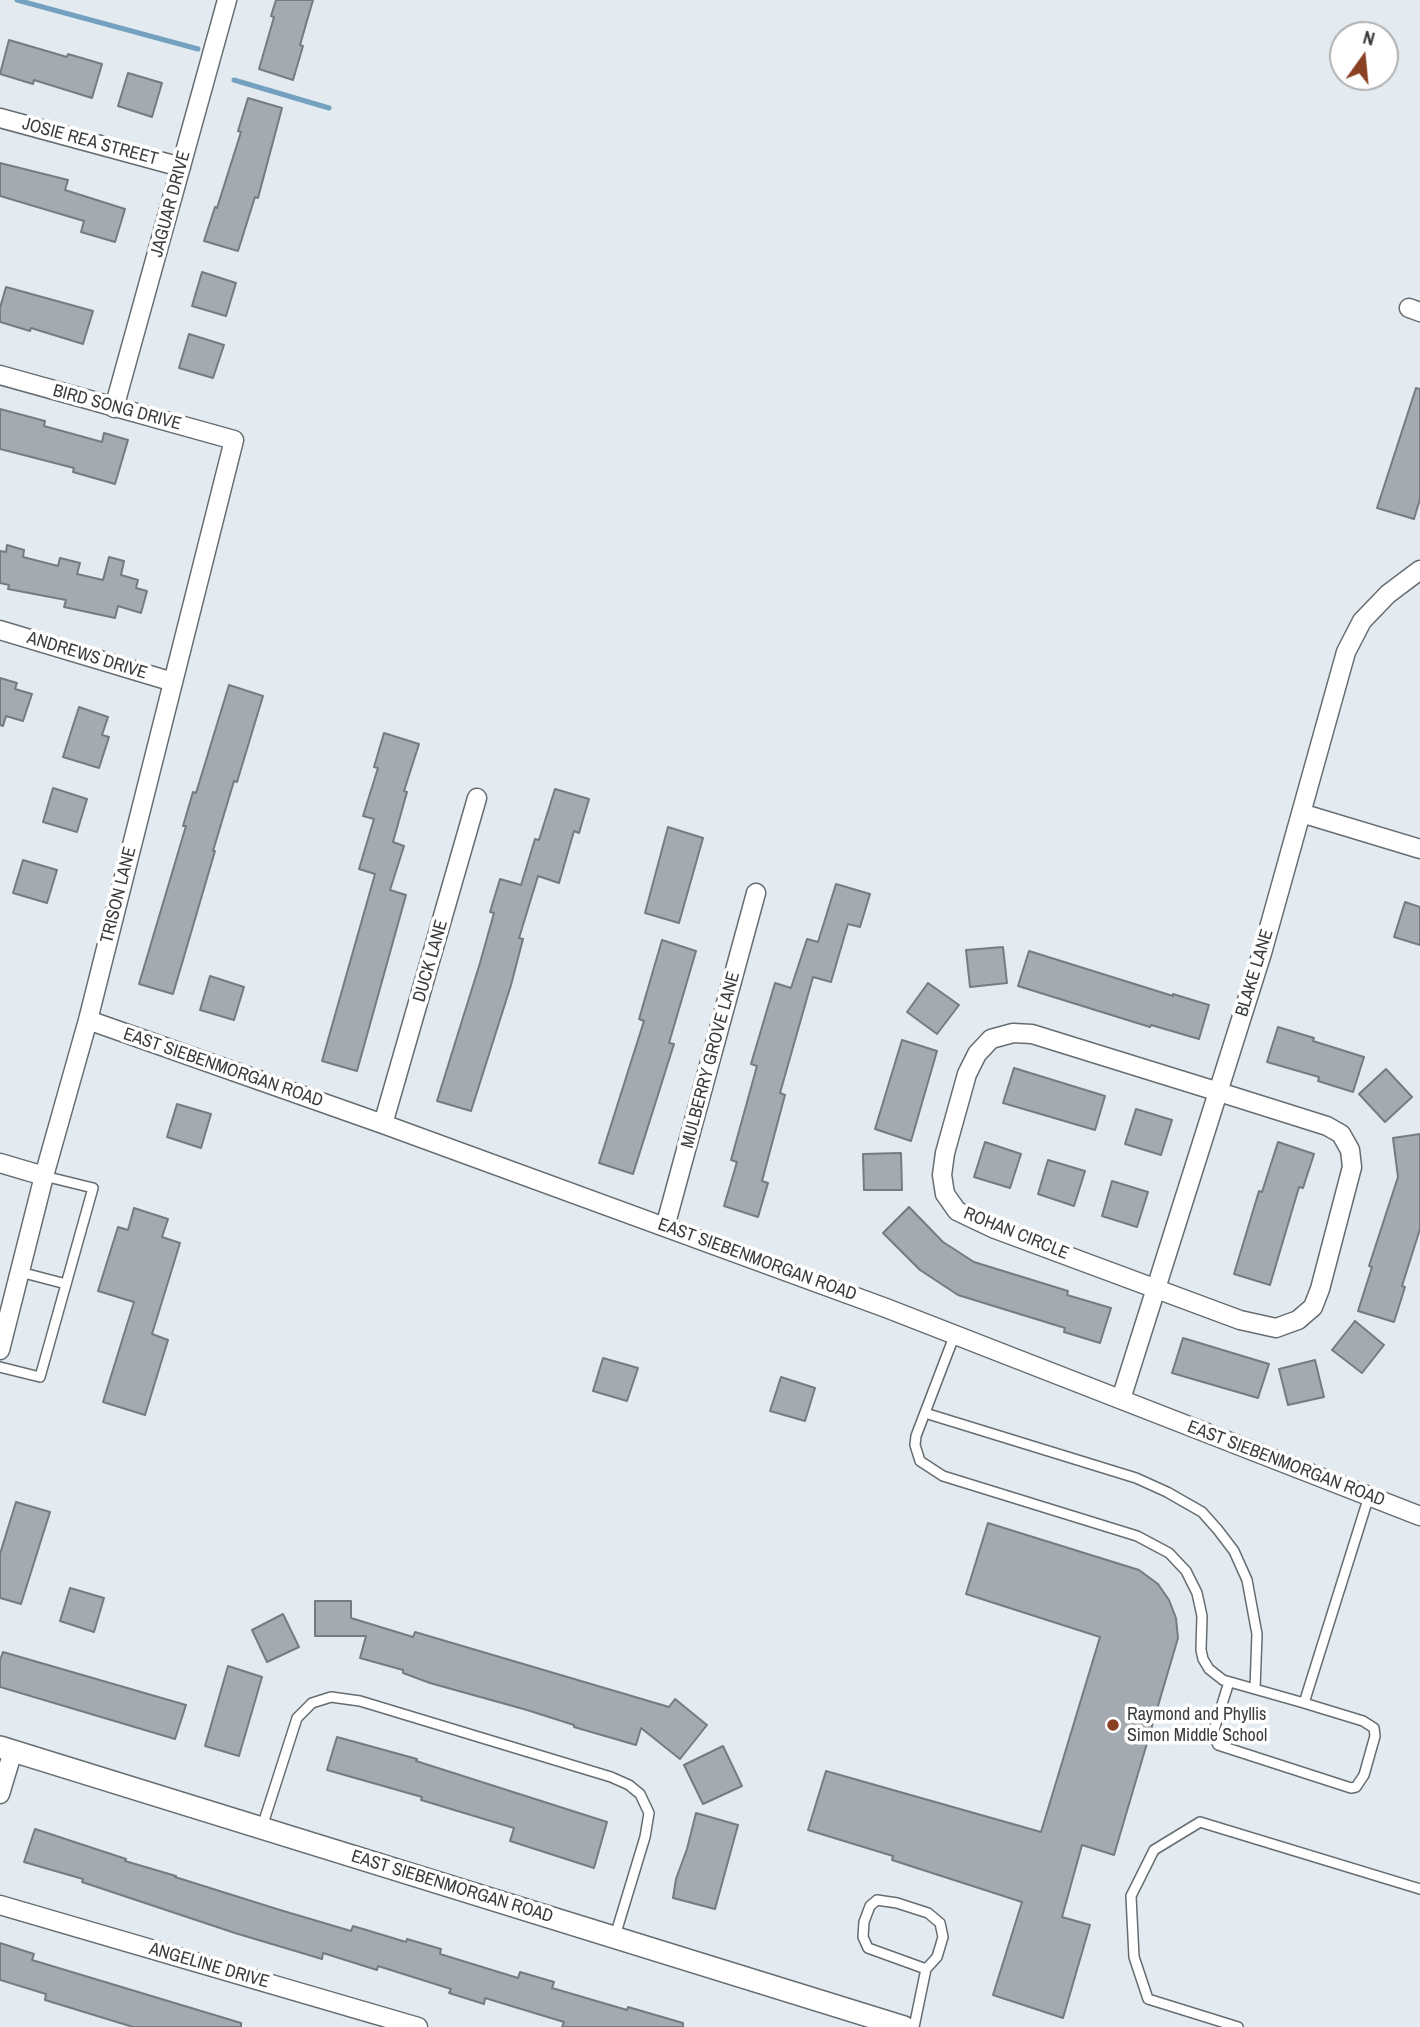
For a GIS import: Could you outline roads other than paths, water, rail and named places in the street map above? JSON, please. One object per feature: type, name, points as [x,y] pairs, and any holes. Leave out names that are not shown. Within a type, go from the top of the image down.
[{"type":"street","name":"JAGUAR DRIVE","points":[[114,408],[227,0]]},
{"type":"street","name":"JOSIE REA STREET","points":[[0,118],[181,167]]},
{"type":"street","name":"BIRD SONG DRIVE","points":[[0,375],[234,440]]},
{"type":"street","name":"TRISON LANE","points":[[0,1350],[44,1175],[88,1020],[234,440]]},
{"type":"street","name":"BLAKE LANE","points":[[1121,1399],[1262,953],[1346,652],[1362,621],[1388,594],[1420,570]]},
{"type":"street","name":"ANDREWS DRIVE","points":[[0,630],[173,682]]},
{"type":"street","name":"DUCK LANE","points":[[383,1124],[477,798]]},
{"type":"street","points":[[1301,813],[1420,849]]},
{"type":"street","name":"MULBERRY GROVE LANE","points":[[665,1227],[757,893]]},
{"type":"street","name":"EAST SIEBENMORGAN ROAD","points":[[88,1020],[383,1124],[955,1334],[1420,1516]]},
{"type":"street","name":"ROHAN CIRCLE","points":[[1013,1033],[1032,1034],[1219,1091],[1327,1126],[1341,1134],[1350,1150],[1352,1167],[1320,1289],[1313,1307],[1298,1321],[1276,1328],[1240,1320],[995,1228],[957,1211],[945,1194],[942,1175],[946,1153],[967,1074],[977,1054],[991,1040],[1013,1033]]},
{"type":"street","points":[[0,1163],[44,1175]]},
{"type":"street","points":[[0,1794],[6,1749]]},
{"type":"street","name":"EAST SIEBENMORGAN ROAD","points":[[6,1749],[904,2027]]},
{"type":"street","name":"ANGELINE DRIVE","points":[[0,1905],[418,2027]]},
{"type":"lane","points":[[0,1367],[40,1377],[93,1188],[44,1175]]},
{"type":"lane","points":[[20,1272],[66,1284]]},
{"type":"lane","points":[[955,1334],[915,1445],[920,1461],[934,1472],[1137,1536],[1169,1553],[1186,1571],[1197,1593],[1202,1616],[1201,1650],[1203,1659],[1215,1676],[1363,1721],[1374,1728],[1376,1736],[1364,1775],[1356,1787],[1351,1788],[1218,1745],[1213,1733],[1229,1682]]},
{"type":"lane","points":[[925,1413],[1136,1478],[1202,1512],[1234,1551],[1247,1580],[1257,1634],[1255,1689]]},
{"type":"lane","points":[[1304,1703],[1369,1496]]},
{"type":"lane","points":[[262,1828],[297,1718],[312,1703],[331,1697],[360,1702],[611,1777],[629,1785],[640,1794],[649,1813],[645,1837],[615,1937]]},
{"type":"lane","points":[[1238,2027],[1148,1998],[1134,1957],[1131,1896],[1154,1850],[1200,1822],[1420,1889]]},
{"type":"lane","points":[[914,2027],[926,1969],[937,1957],[943,1937],[940,1923],[928,1913],[877,1900],[870,1906],[864,1922],[863,1937],[869,1948],[926,1969]]},
{"type":"waterway","points":[[17,0],[198,49]]},
{"type":"waterway","points":[[234,80],[329,108]]},
{"type":"place","name":"Raymond and Phyllis Simon Middle School","points":[[1113,1725]]}]
